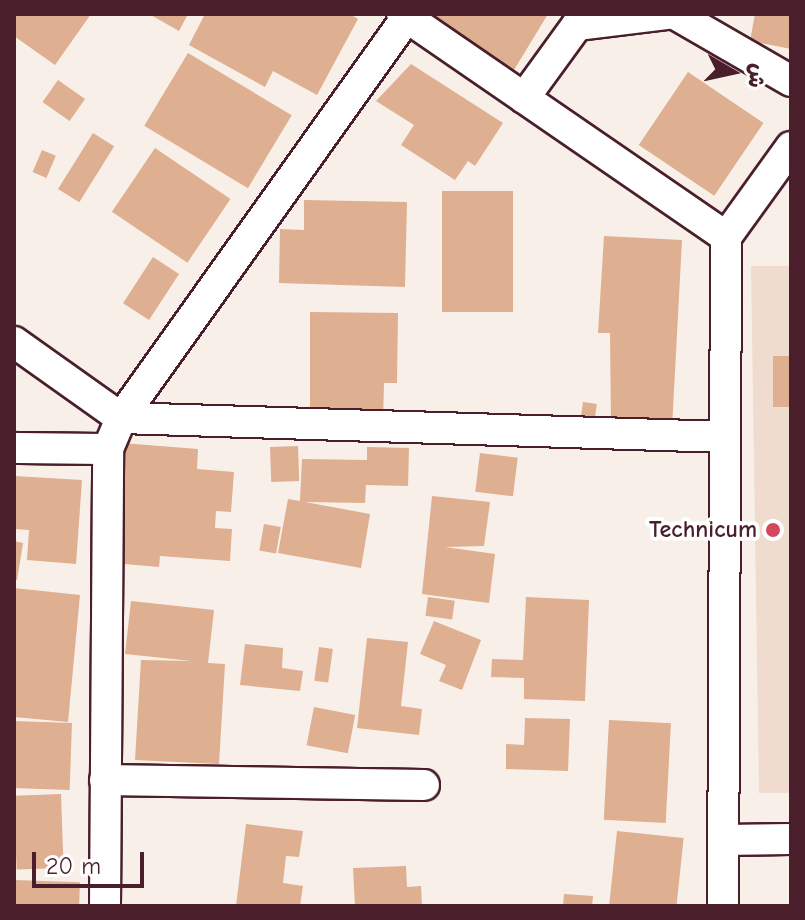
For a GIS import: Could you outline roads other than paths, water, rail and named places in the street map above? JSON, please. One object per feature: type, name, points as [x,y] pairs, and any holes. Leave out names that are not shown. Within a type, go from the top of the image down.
[{"type":"street","points":[[524,98],[581,19],[666,14]]},
{"type":"street","points":[[675,14],[791,81]]},
{"type":"street","points":[[105,906],[108,449],[121,418],[405,16],[726,237]]},
{"type":"street","points":[[723,906],[726,237],[791,147]]},
{"type":"street","points":[[14,342],[121,418],[725,437]]},
{"type":"street","points":[[14,448],[108,449]]},
{"type":"street","points":[[105,780],[424,785]]},
{"type":"street","points":[[724,840],[791,839]]},
{"type":"place","name":"Technicum","points":[[773,530]]}]
